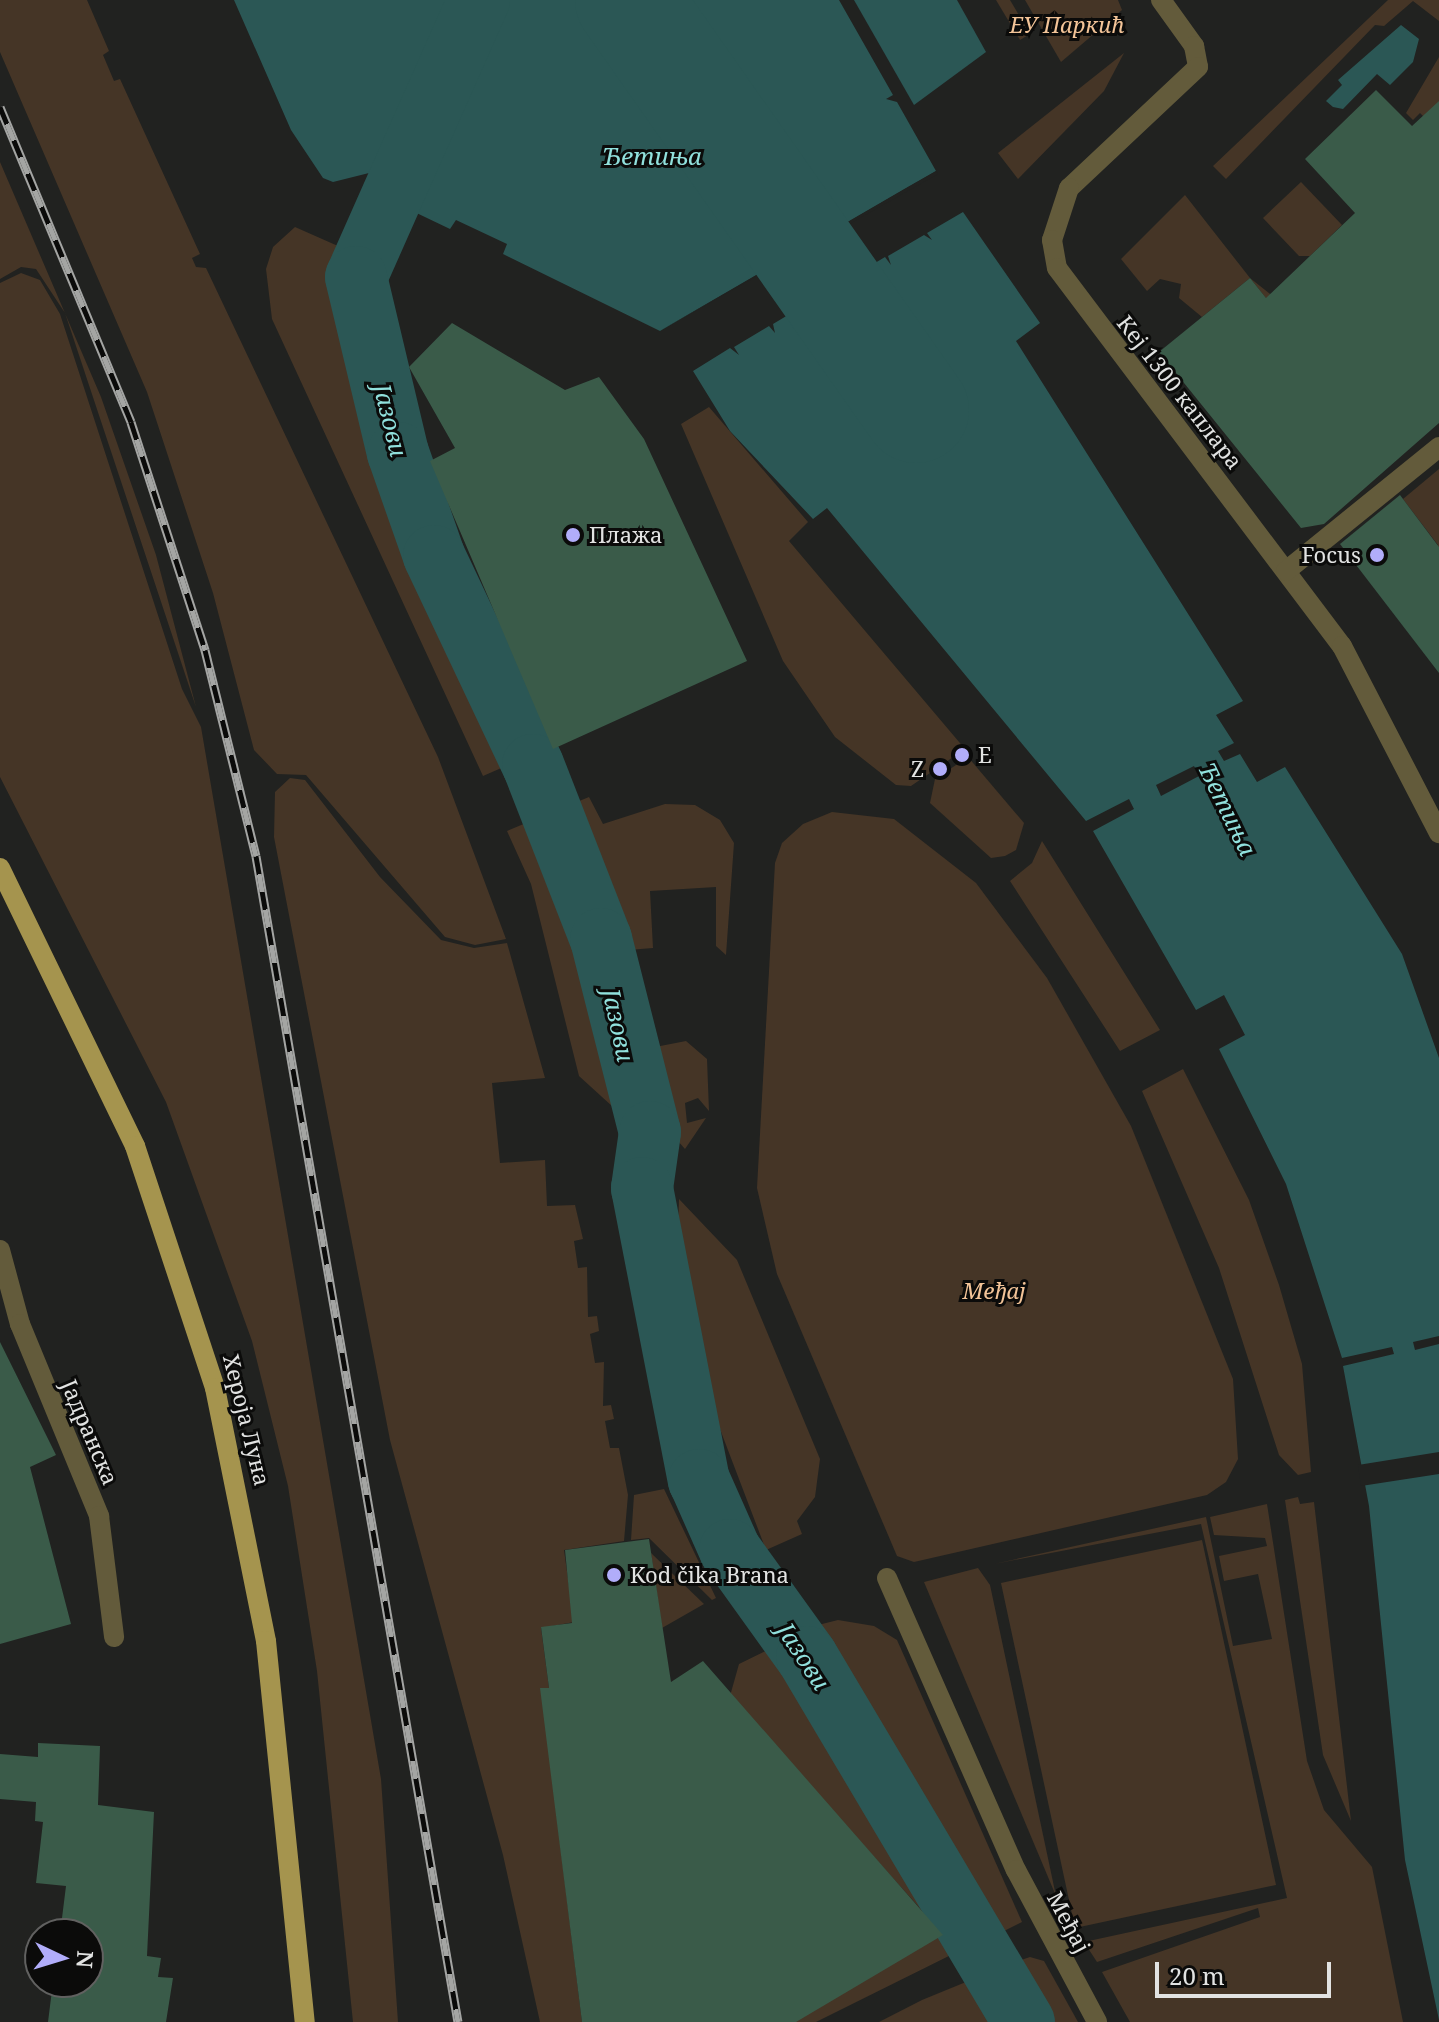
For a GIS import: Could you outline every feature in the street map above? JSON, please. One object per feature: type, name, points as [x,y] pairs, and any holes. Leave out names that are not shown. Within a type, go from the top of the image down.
[{"type":"main road","name":"Хероја Луна","points":[[0,868],[10,901],[135,1146],[215,1388],[266,1641],[305,2022]]},
{"type":"street","name":"Кеј 1300 каплара","points":[[1161,0],[1194,46],[1198,67],[1069,188],[1052,240],[1057,268],[1361,675],[1439,833]]},
{"type":"street","points":[[1286,571],[1439,447]]},
{"type":"street","name":"Јадранска","points":[[0,1250],[20,1324],[99,1516],[114,1637]]},
{"type":"street","name":"Међај","points":[[887,1578],[1016,1870],[1097,2022]]},
{"type":"green space","points":[[0,0],[87,0],[109,51],[103,55],[114,81],[120,79],[200,254],[192,258],[196,267],[206,268],[438,757],[506,939],[475,945],[445,937],[306,775],[277,774],[254,750],[213,593],[147,392],[0,52]]},
{"type":"green space","points":[[996,0],[1010,0],[1030,34],[1020,40]]},
{"type":"green space","name":"ЕУ Паркић","points":[[1025,0],[1118,0],[1122,10],[1061,62]]},
{"type":"green space","points":[[1388,0],[1439,0],[1439,21],[1413,1],[1384,26],[1375,25],[1226,179],[1213,166]]},
{"type":"green space","points":[[1124,53],[1104,91],[1018,179],[998,153]]},
{"type":"green space","points":[[1439,57],[1439,132],[1420,113],[1413,120],[1406,113]]},
{"type":"green space","points":[[0,162],[65,313],[36,269],[21,267],[0,279]]},
{"type":"green space","points":[[1301,182],[1342,225],[1310,256],[1299,256],[1263,218]]},
{"type":"green space","points":[[1185,195],[1250,278],[1202,317],[1179,298],[1181,284],[1160,279],[1147,291],[1121,259]]},
{"type":"green space","points":[[295,227],[347,250],[338,275],[341,308],[399,519],[513,763],[483,776],[272,319],[266,269],[273,247]]},
{"type":"green space","points":[[21,273],[40,280],[60,314],[182,689],[201,727],[381,1779],[398,2022],[353,2022],[317,1671],[288,1486],[252,1341],[166,1102],[0,777],[0,283]]},
{"type":"green space","points":[[1250,278],[1304,321],[1299,340]]},
{"type":"green space","points":[[65,314],[101,397],[156,555],[196,707]]},
{"type":"green space","points":[[709,407],[808,522],[789,541],[965,749],[911,786],[896,785],[835,737],[783,661],[681,424]]},
{"type":"green space","points":[[414,433],[445,518],[548,749],[542,751],[466,587]]},
{"type":"green space","points":[[1439,469],[1439,563],[1401,573],[1438,545],[1403,499]]},
{"type":"green space","points":[[968,757],[1024,823],[1016,850],[1005,856],[991,858],[930,803],[935,779]]},
{"type":"green space","points":[[290,778],[305,780],[380,877],[441,940],[474,948],[507,943],[545,1078],[492,1083],[500,1163],[545,1160],[547,1206],[575,1205],[583,1239],[574,1241],[578,1268],[587,1267],[588,1317],[597,1316],[599,1331],[590,1334],[595,1363],[604,1362],[603,1406],[611,1405],[614,1419],[605,1421],[610,1448],[619,1448],[628,1495],[624,1541],[564,1550],[574,1622],[541,1628],[549,1688],[541,1688],[582,2022],[540,2022],[503,1855],[390,1440],[274,837],[275,792]]},
{"type":"green space","points":[[589,797],[603,824],[665,804],[695,805],[720,820],[734,843],[726,955],[716,946],[716,887],[650,891],[653,948],[628,950],[650,1048],[686,1041],[707,1059],[709,1111],[698,1098],[685,1103],[687,1123],[706,1118],[685,1149],[661,1122],[649,1090],[606,902],[567,806]]},
{"type":"green space","name":"Међај","points":[[832,812],[894,819],[976,883],[1047,978],[1131,1126],[1233,1379],[1238,1459],[1226,1482],[1207,1495],[914,1562],[897,1556],[777,1274],[757,1188],[775,863],[782,843],[803,824]]},
{"type":"green space","points":[[538,818],[587,945],[624,1117],[579,1076],[531,884],[507,831]]},
{"type":"green space","points":[[1042,841],[1160,1030],[1120,1051],[1010,881],[1032,863]]},
{"type":"green space","points":[[1183,1069],[1249,1200],[1279,1285],[1302,1364],[1311,1472],[1298,1475],[1279,1455],[1219,1268],[1142,1091]]},
{"type":"green space","points":[[679,1199],[737,1260],[820,1459],[815,1497],[797,1521],[802,1534],[766,1550],[715,1416],[678,1228]]},
{"type":"green space","points":[[664,1489],[716,1598],[712,1600],[649,1538],[631,1540],[634,1495]]},
{"type":"green space","points":[[1298,1497],[1300,1504],[1314,1502],[1351,1821],[1323,1755],[1285,1500]]},
{"type":"green space","points":[[1267,1504],[1307,1761],[1324,1810],[1372,1867],[1403,2022],[1130,2022],[1102,1972],[1260,1917],[1258,1908],[1097,1962],[1084,1942],[1287,1898],[1201,1524],[994,1564],[1206,1517],[1233,1646],[1272,1639],[1258,1574],[1224,1581],[1219,1556],[1267,1546],[1265,1538],[1214,1535],[1210,1517]]},
{"type":"green space","points":[[1202,1540],[1276,1885],[1075,1928],[1001,1583]]},
{"type":"green space","points":[[651,1553],[704,1604],[662,1628]]},
{"type":"green space","points":[[978,1568],[990,1585],[1056,1896],[924,1582]]},
{"type":"green space","points":[[838,1620],[874,1626],[897,1640],[1022,1922],[992,1937],[810,1627]]},
{"type":"green space","points":[[782,1643],[967,1947],[816,2022],[794,2022],[943,1934],[730,1696],[739,1664]]},
{"type":"green space","points":[[1030,1957],[1044,1961],[1078,2022],[1038,2022],[1007,1965]]},
{"type":"green space","points":[[983,1975],[1009,2022],[879,2022],[922,2000]]},
{"type":"water","name":"Ђетиња","points":[[234,0],[839,0],[893,95],[886,99],[897,102],[936,171],[660,331],[503,254],[507,244],[456,220],[450,229],[404,207],[396,212],[380,205],[369,173],[333,182],[323,178],[291,130]]},
{"type":"water","points":[[854,0],[957,0],[986,52],[914,105]]},
{"type":"water","points":[[1401,25],[1419,39],[1413,62],[1390,85],[1377,74],[1343,109],[1333,107],[1326,101],[1342,85],[1338,80]]},
{"type":"water","points":[[963,212],[1040,323],[1016,341],[1243,701],[1216,715],[1234,743],[1218,751],[1224,761],[1240,754],[1257,782],[1285,767],[1402,954],[1439,1058],[1439,1336],[1413,1342],[1415,1350],[1439,1344],[1439,2020],[1405,1860],[1369,1506],[1343,1366],[1394,1354],[1392,1347],[1342,1358],[1286,1184],[1219,1049],[1245,1035],[1224,995],[1196,1010],[1093,831],[1134,809],[1129,799],[1086,821],[827,508],[813,519],[730,431],[693,371],[730,348],[739,355],[734,347],[769,326],[775,333],[773,324],[808,303],[814,310],[811,301],[847,280],[852,288],[850,278],[885,257],[891,265],[888,256],[924,235],[932,240],[927,233]],"holes":[[[1194,766],[1199,776],[1161,796],[1156,785]]]},
{"type":"pier","points":[[936,171],[938,174],[658,332],[906,188]]},
{"type":"pier","points":[[1439,1452],[1439,1474],[1361,1486],[1358,1465]]},
{"type":"building","points":[[1376,90],[1412,126],[1439,101],[1439,423],[1324,524],[1301,528],[1159,352],[1250,278],[1266,298],[1355,213],[1305,159]]},
{"type":"building","name":"Плажа","points":[[452,323],[565,390],[599,377],[644,439],[747,661],[553,749],[430,461],[455,448],[409,367]]},
{"type":"building","points":[[1400,495],[1439,547],[1439,673],[1340,544]]},
{"type":"building","points":[[0,1342],[56,1455],[30,1467],[71,1624],[0,1644]]},
{"type":"building","points":[[649,1539],[671,1682],[703,1661],[943,1935],[796,2022],[582,2022],[540,1688],[549,1688],[541,1627],[572,1623],[565,1550]]},
{"type":"building","points":[[38,1743],[100,1746],[98,1805],[154,1812],[147,1956],[161,1958],[158,1977],[173,1978],[166,2022],[48,2022],[51,1998],[104,1998],[104,1918],[62,1918],[66,1886],[36,1883],[43,1822],[35,1821],[36,1802],[0,1799],[0,1754],[38,1757]]},
{"type":"waterway","name":"Јазови","points":[[479,0],[356,277],[398,453],[434,556],[533,765],[601,939],[650,1132],[642,1188],[699,1480],[730,1550],[807,1657],[1024,2022]]},
{"type":"waterway","name":"Ђетиња","points":[[628,0],[916,410]]},
{"type":"railway","points":[[0,107],[131,422],[205,650],[256,856],[458,2022]]},
{"type":"place","name":"Плажа","points":[[573,535]]},
{"type":"place","name":"Focus","points":[[1377,555]]},
{"type":"place","name":"E","points":[[962,755]]},
{"type":"place","name":"Z","points":[[940,769]]},
{"type":"place","name":"Kod čika Brana","points":[[614,1575]]}]
